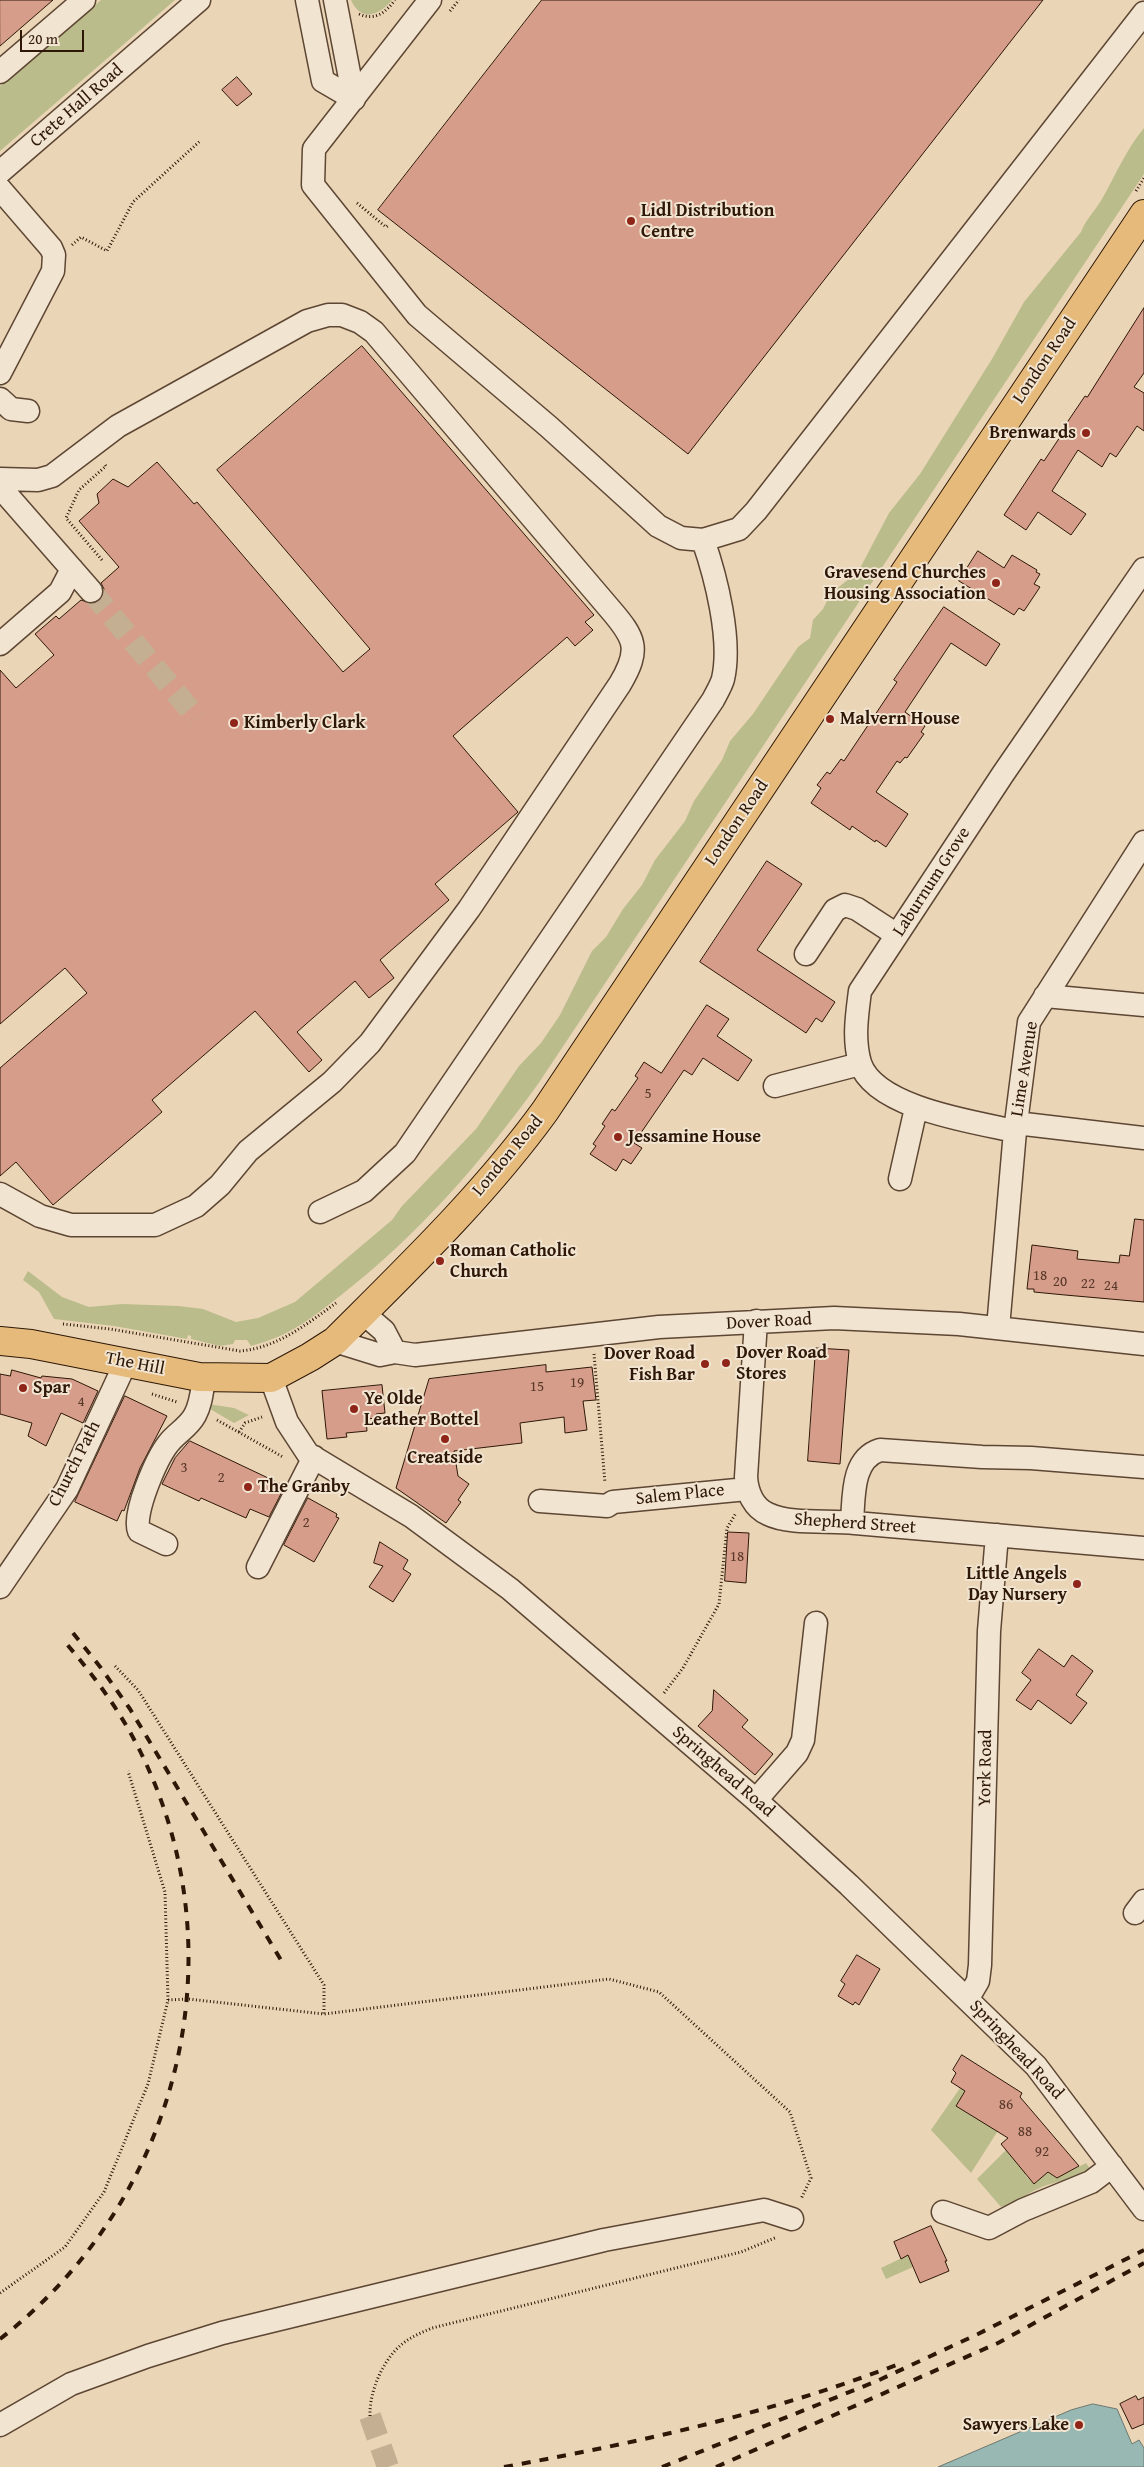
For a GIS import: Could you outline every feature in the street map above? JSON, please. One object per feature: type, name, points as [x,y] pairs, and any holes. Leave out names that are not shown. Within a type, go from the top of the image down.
[{"type":"main road","name":"London Road","points":[[271,1378],[335,1341],[352,1306],[474,1198],[518,1148],[545,1111],[1139,204]]},
{"type":"main road","name":"The Hill","points":[[0,1341],[31,1344],[120,1373],[204,1378],[271,1378]]},
{"type":"street","points":[[0,72],[84,0]]},
{"type":"street","name":"Crete Hall Road","points":[[0,172],[199,0]]},
{"type":"street","points":[[307,0],[323,81],[354,99]]},
{"type":"street","points":[[430,0],[314,149],[313,185],[417,315],[549,427],[658,526],[681,538],[703,540],[740,529],[756,511],[1144,13]]},
{"type":"street","points":[[344,5],[354,99]]},
{"type":"street","points":[[0,189],[51,248],[54,255],[53,271],[0,373]]},
{"type":"street","points":[[0,479],[32,481],[46,479],[59,472],[118,426],[302,323],[328,315],[349,317],[374,332],[622,623],[631,639],[633,658],[620,684],[501,862],[370,1043],[332,1082],[248,1151],[220,1185],[196,1206],[155,1225],[71,1225],[40,1216],[0,1194]]},
{"type":"street","points":[[0,399],[11,409],[28,411]]},
{"type":"street","points":[[0,488],[91,591]]},
{"type":"street","points":[[320,1212],[364,1191],[405,1153],[713,700],[723,680],[725,660],[720,599],[703,540]]},
{"type":"street","points":[[0,644],[60,592],[72,569]]},
{"type":"street","name":"Laburnum Grove","points":[[1144,569],[1003,774],[860,991],[855,1029],[860,1064],[875,1086],[916,1108],[1016,1127],[1144,1138]]},
{"type":"street","name":"Lime Avenue","points":[[998,1328],[1016,1127],[1029,1022],[1144,842]]},
{"type":"street","points":[[806,954],[835,910],[845,905],[856,909],[897,935]]},
{"type":"street","points":[[1045,996],[1144,1005]]},
{"type":"street","points":[[775,1086],[860,1064]]},
{"type":"street","points":[[900,1179],[916,1108]]},
{"type":"street","points":[[352,1306],[384,1331],[395,1352]]},
{"type":"street","name":"Dover Road","points":[[335,1341],[380,1355],[395,1352],[410,1355],[592,1334],[756,1321],[869,1319],[998,1328],[1144,1344]]},
{"type":"street","points":[[748,1491],[746,1477],[756,1321]]},
{"type":"street","name":"Church Path","points":[[0,1587],[67,1488],[120,1373]]},
{"type":"street","points":[[166,1544],[139,1531],[140,1515],[151,1477],[164,1449],[189,1424],[197,1410],[204,1378]]},
{"type":"street","name":"Springhead Road","points":[[271,1378],[282,1411],[311,1464],[403,1512],[480,1565],[548,1620],[756,1800],[968,1998],[1045,2076],[1112,2166],[1137,2186],[1144,2209]]},
{"type":"street","points":[[852,1522],[858,1473],[868,1457],[880,1450],[982,1457],[1032,1458],[1144,1467]]},
{"type":"street","points":[[258,1567],[311,1464]]},
{"type":"street","name":"Salem Place","points":[[540,1501],[607,1506],[613,1502],[748,1491]]},
{"type":"street","name":"Shepherd Street","points":[[748,1491],[759,1508],[776,1517],[1144,1548]]},
{"type":"street","name":"York Road","points":[[968,1998],[978,1981],[980,1965],[989,1640],[997,1535]]},
{"type":"street","points":[[756,1800],[797,1753],[803,1740],[816,1623]]},
{"type":"street","points":[[943,2212],[989,2228],[1031,2207],[1091,2182],[1112,2166]]},
{"type":"street","points":[[0,2425],[71,2384],[148,2356],[222,2333],[604,2240],[764,2210],[792,2220]]},
{"type":"path","points":[[344,5],[363,16],[374,17],[385,12],[395,0]]},
{"type":"path","points":[[447,15],[459,0]]},
{"type":"path","points":[[54,255],[67,249],[82,237],[108,253],[133,202],[200,141]]},
{"type":"path","points":[[1139,204],[1144,178]]},
{"type":"path","points":[[351,198],[386,227],[389,225]]},
{"type":"path","points":[[91,448],[106,466],[79,490],[66,518],[102,560]]},
{"type":"path","points":[[60,1323],[110,1329],[240,1351],[254,1350],[272,1344],[352,1306]]},
{"type":"path","points":[[592,1334],[607,1497],[613,1502]]},
{"type":"path","points":[[120,1373],[238,1432],[311,1464]]},
{"type":"path","points":[[238,1432],[247,1422],[282,1411]]},
{"type":"path","points":[[662,1695],[683,1668],[719,1604],[727,1528],[748,1491]]},
{"type":"path","points":[[115,1666],[138,1690],[324,1985],[324,2014]]},
{"type":"path","points":[[0,2293],[65,2247],[104,2192],[148,2084],[168,2000],[164,1892],[128,1771]]},
{"type":"path","points":[[168,2000],[188,1999],[324,2014],[609,1979],[659,1992],[790,2112],[811,2178],[792,2220],[782,2235],[741,2252],[432,2328],[412,2336],[388,2360],[376,2383],[370,2416]]},
{"type":"green space","points":[[101,0],[175,0],[0,151],[0,86]]},
{"type":"green space","points":[[351,0],[392,0],[382,10],[376,13],[365,14],[355,7]]},
{"type":"green space","points":[[1144,128],[1144,174],[538,1084],[494,1142],[447,1197],[395,1249],[312,1318],[280,1336],[258,1344],[251,1346],[247,1340],[235,1340],[233,1344],[220,1346],[191,1339],[191,1336],[188,1335],[187,1339],[114,1326],[54,1319],[39,1292],[23,1280],[28,1271],[62,1297],[89,1307],[122,1304],[179,1306],[203,1309],[236,1322],[258,1318],[295,1302],[392,1220],[402,1206],[476,1129],[519,1066],[541,1043],[560,1015],[592,951],[606,937],[623,909],[642,885],[655,860],[685,821],[694,801],[722,760],[730,741],[753,714],[798,647],[810,638],[813,620],[823,609],[831,593],[858,572],[889,513],[920,474],[992,359],[1024,302],[1081,232],[1102,199],[1126,154]]},
{"type":"green space","points":[[208,1404],[234,1408],[249,1415],[234,1423],[205,1406]]},
{"type":"green space","points":[[960,2088],[966,2089],[956,2106],[971,2115],[1008,2115],[971,2173],[931,2130]]},
{"type":"green space","points":[[1006,2150],[1030,2170],[1025,2175],[1034,2184],[1048,2172],[1057,2178],[1086,2163],[1091,2170],[1041,2187],[1013,2203],[1001,2207],[977,2179]]},
{"type":"green space","points":[[908,2255],[913,2267],[886,2279],[881,2268]]},
{"type":"water","name":"Sawyers Lake","points":[[1093,2404],[1117,2409],[1132,2444],[1139,2440],[1144,2448],[1144,2467],[938,2467],[1071,2410]]},
{"type":"building","points":[[0,0],[53,0],[0,46]]},
{"type":"building","name":"Lidl Distribution Centre","points":[[542,0],[1043,0],[688,454],[378,210]]},
{"type":"building","points":[[237,77],[252,94],[237,106],[222,90]]},
{"type":"building","points":[[1144,308],[1144,373],[1134,387],[1144,393],[1144,431],[1137,426],[1116,457],[1110,453],[1102,467],[1078,450],[1052,491],[1086,514],[1071,535],[1038,512],[1026,530],[1004,515],[1041,459],[1044,461],[1066,428],[1064,427],[1085,396],[1087,397]]},
{"type":"building","name":"Kimberly Clark","points":[[362,346],[594,615],[585,622],[593,630],[575,646],[567,637],[453,736],[518,812],[435,884],[449,900],[380,960],[394,978],[369,998],[355,981],[297,1032],[322,1060],[309,1072],[255,1011],[152,1100],[162,1112],[53,1205],[16,1162],[0,1176],[0,1068],[87,993],[65,968],[0,1024],[0,670],[16,688],[54,655],[35,634],[56,616],[59,619],[81,600],[93,604],[100,601],[104,589],[101,583],[119,567],[79,521],[99,503],[97,494],[113,479],[128,487],[157,462],[194,504],[197,502],[343,672],[370,649],[217,470]]},
{"type":"building","name":"Gravesend Churches Housing Association","points":[[978,551],[1004,568],[1012,555],[1037,570],[1036,572],[1040,574],[1034,584],[1040,587],[1024,611],[1019,608],[1014,615],[959,581]]},
{"type":"building","points":[[944,607],[1000,644],[986,666],[951,643],[905,712],[925,726],[921,732],[924,734],[907,758],[905,757],[900,763],[897,761],[876,792],[908,814],[886,847],[876,840],[875,842],[852,826],[850,830],[811,803],[821,788],[817,785],[827,772],[830,774],[841,759],[844,761],[897,682],[894,680]]},
{"type":"building","points":[[767,861],[802,884],[757,950],[835,1002],[822,1022],[816,1018],[806,1033],[700,962]]},
{"type":"building","points":[[707,1005],[729,1019],[717,1036],[752,1060],[738,1081],[703,1058],[692,1075],[684,1070],[634,1143],[642,1148],[631,1164],[623,1159],[616,1171],[590,1154],[596,1146],[593,1144],[605,1126],[602,1124],[612,1109],[615,1111],[638,1078],[635,1076],[644,1062],[661,1073]]},
{"type":"building","points":[[1135,1219],[1144,1220],[1144,1302],[1034,1292],[1034,1289],[1027,1289],[1032,1245],[1078,1251],[1077,1259],[1119,1263],[1120,1255],[1129,1256]]},
{"type":"building","points":[[816,1348],[849,1350],[840,1464],[808,1461]]},
{"type":"building","points":[[546,1365],[546,1372],[592,1367],[596,1400],[583,1401],[587,1430],[565,1433],[564,1417],[520,1423],[522,1443],[454,1451],[458,1476],[469,1484],[458,1500],[461,1502],[446,1523],[396,1488],[429,1379]]},
{"type":"building","points":[[12,1370],[41,1378],[42,1376],[72,1379],[98,1391],[83,1423],[61,1413],[46,1446],[28,1436],[32,1423],[0,1414],[0,1374],[10,1376]]},
{"type":"building","name":"Ye Olde Leather Bottel","points":[[382,1385],[385,1413],[376,1414],[377,1418],[366,1419],[367,1431],[346,1433],[347,1437],[327,1439],[322,1391]]},
{"type":"building","points":[[125,1396],[167,1416],[140,1468],[124,1511],[122,1510],[117,1521],[75,1502]]},
{"type":"building","name":"The Granby","points":[[190,1441],[285,1486],[269,1517],[250,1509],[246,1518],[201,1498],[199,1501],[162,1484],[175,1458]]},
{"type":"building","points":[[308,1498],[337,1514],[336,1517],[339,1518],[314,1562],[284,1545]]},
{"type":"building","points":[[728,1532],[749,1533],[746,1583],[725,1581]]},
{"type":"building","points":[[380,1542],[408,1560],[403,1569],[411,1574],[393,1602],[369,1587],[383,1566],[374,1563]]},
{"type":"building","points":[[1039,1649],[1064,1667],[1072,1655],[1093,1671],[1076,1695],[1087,1703],[1071,1724],[1038,1700],[1031,1710],[1016,1700],[1031,1680],[1022,1673]]},
{"type":"building","points":[[714,1690],[748,1720],[742,1727],[773,1754],[755,1775],[698,1726],[712,1711]]},
{"type":"building","points":[[857,1955],[880,1969],[859,2005],[855,2002],[853,2005],[838,1996],[845,1984],[841,1981]]},
{"type":"building","points":[[962,2055],[1022,2093],[1020,2097],[1079,2166],[1057,2178],[1048,2172],[1034,2184],[1001,2144],[1008,2138],[956,2106],[965,2091],[951,2082],[956,2073],[953,2070]]},
{"type":"building","points":[[931,2226],[947,2261],[945,2261],[949,2271],[920,2283],[908,2255],[901,2259],[894,2242]]},
{"type":"building","points":[[1136,2396],[1138,2400],[1144,2397],[1144,2424],[1132,2429],[1120,2404]]},
{"type":"tunnel","points":[[91,591],[197,718]]},
{"type":"tunnel","points":[[370,2416],[388,2467]]},
{"type":"railway","points":[[73,1633],[130,1709],[284,1965]]},
{"type":"railway","points":[[0,2339],[61,2283],[111,2218],[149,2147],[175,2071],[187,1992],[186,1911],[171,1831],[141,1753],[125,1723],[107,1695],[65,1642]]},
{"type":"railway","points":[[662,2467],[877,2381],[978,2334],[1144,2250]]},
{"type":"railway","points":[[716,2467],[998,2343],[1144,2263]]},
{"type":"railway","points":[[504,2467],[655,2437],[704,2425],[801,2398],[899,2364]]},
{"type":"place","name":"Lidl Distribution Centre","points":[[631,221]]},
{"type":"place","name":"Brenwards","points":[[1086,433]]},
{"type":"place","name":"Gravesend Churches Housing Association","points":[[996,583]]},
{"type":"place","name":"Malvern House","points":[[830,719]]},
{"type":"place","name":"Kimberly Clark","points":[[234,723]]},
{"type":"place","name":"Jessamine House","points":[[618,1137]]},
{"type":"place","name":"Roman Catholic Church","points":[[440,1261]]},
{"type":"place","name":"Dover Road Stores","points":[[726,1363]]},
{"type":"place","name":"Dover Road Fish Bar","points":[[705,1364]]},
{"type":"place","name":"Spar","points":[[23,1388]]},
{"type":"place","name":"Ye Olde Leather Bottel","points":[[354,1409]]},
{"type":"place","name":"Creatside","points":[[445,1439]]},
{"type":"place","name":"The Granby","points":[[248,1487]]},
{"type":"place","name":"Little Angels Day Nursery","points":[[1077,1584]]},
{"type":"place","name":"Sawyers Lake","points":[[1079,2425]]}]
